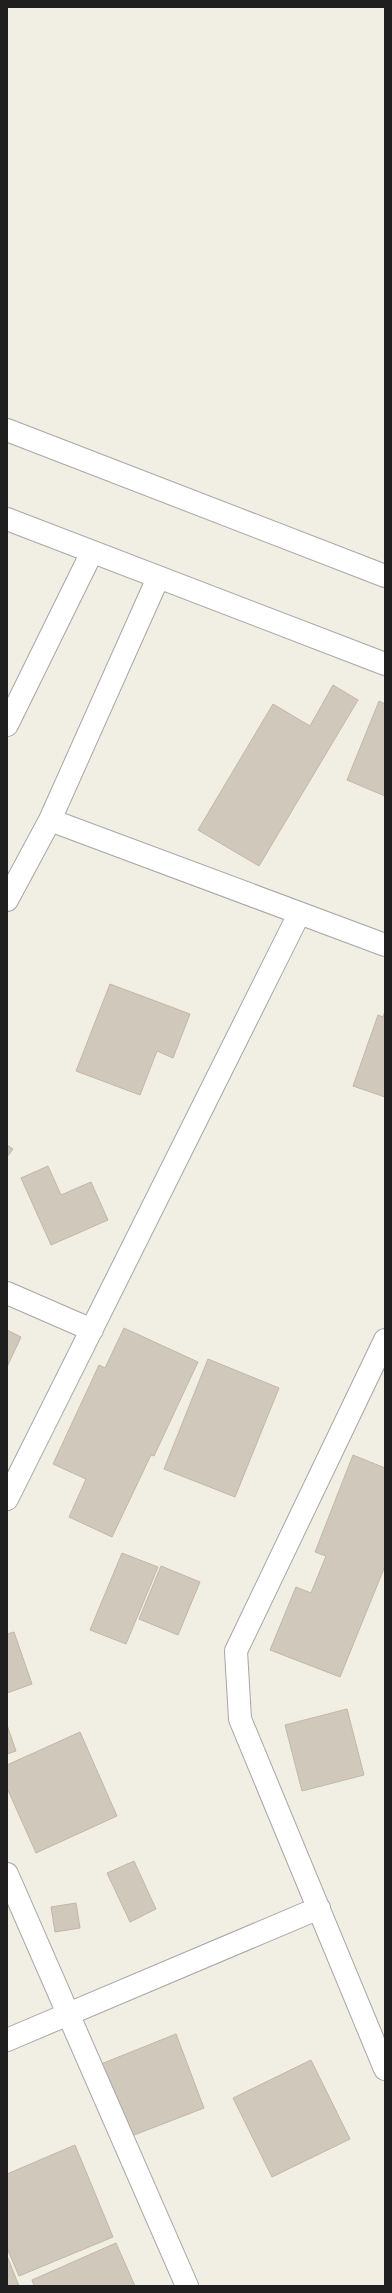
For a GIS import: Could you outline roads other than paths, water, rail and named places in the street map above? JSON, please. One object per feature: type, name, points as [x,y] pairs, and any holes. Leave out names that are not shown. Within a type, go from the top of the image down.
[{"type":"street","points":[[7,430],[385,576]]},
{"type":"street","points":[[7,519],[385,664]]},
{"type":"street","points":[[7,725],[92,552]]},
{"type":"street","points":[[7,900],[50,820],[158,578]]},
{"type":"street","points":[[50,820],[385,945]]},
{"type":"street","points":[[7,1499],[299,914]]},
{"type":"street","points":[[7,1293],[92,1330]]},
{"type":"street","points":[[385,1340],[236,1650],[240,1719],[385,2069]]},
{"type":"street","points":[[7,1874],[187,2286]]},
{"type":"street","points":[[7,2040],[69,2016],[319,1908]]}]
